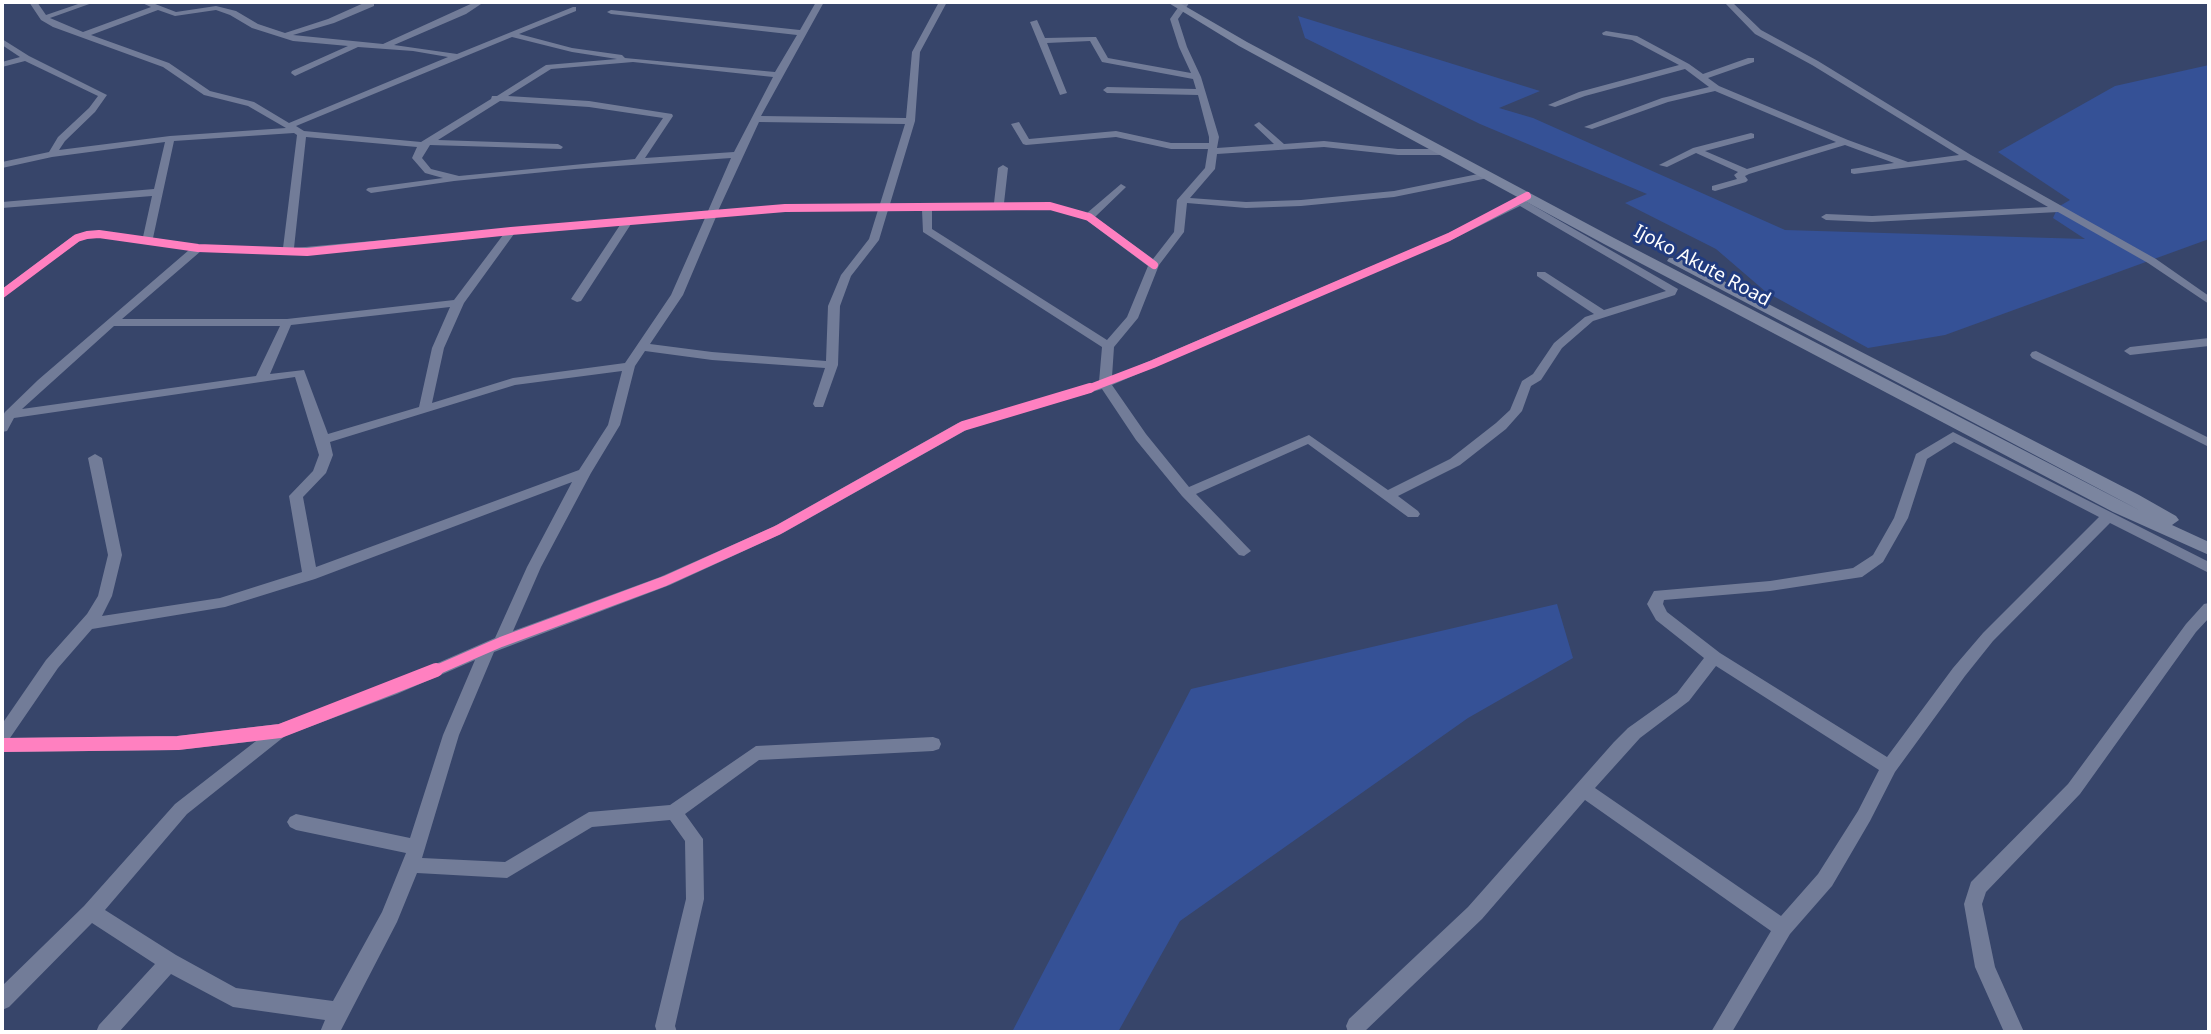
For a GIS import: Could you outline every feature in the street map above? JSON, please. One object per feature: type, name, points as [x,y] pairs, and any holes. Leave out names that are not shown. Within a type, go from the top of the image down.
[{"type":"main road","name":"Ijoko Akute Road","points":[[1180,4],[1243,44],[1488,175],[1524,199],[1616,238]]},
{"type":"main road","name":"Ijoko Akute Road","points":[[1180,4],[1263,43],[1616,238],[2120,508],[2209,547]]},
{"type":"street","points":[[33,2],[44,18],[56,25],[159,62],[207,93],[251,104],[297,130]]},
{"type":"street","points":[[44,18],[91,2]]},
{"type":"street","points":[[285,36],[331,22],[371,4],[370,2]]},
{"type":"street","points":[[384,47],[480,2]]},
{"type":"street","points":[[808,2],[820,2]]},
{"type":"street","points":[[330,1032],[390,916],[413,856],[452,736],[494,646],[584,473],[614,425],[629,366],[677,295],[737,155],[778,75],[820,2]]},
{"type":"street","points":[[819,404],[832,365],[834,306],[846,275],[874,240],[900,162],[910,121],[916,52],[943,2]]},
{"type":"street","points":[[1728,2],[1758,32],[1815,63],[1968,157],[2152,261],[2209,301]]},
{"type":"street","points":[[83,35],[151,4],[180,15],[216,8],[233,13],[254,26],[285,36],[460,57]]},
{"type":"street","points":[[1180,4],[1174,19],[1197,77],[1214,137],[1210,169],[1182,200],[1180,232],[1154,265],[1132,318],[1108,346],[1105,384],[1141,437],[1187,493],[1244,551]]},
{"type":"street","points":[[297,130],[573,9]]},
{"type":"street","points":[[611,12],[802,33]]},
{"type":"street","points":[[1034,22],[1063,93]]},
{"type":"street","points":[[1606,33],[1634,38],[1686,66],[1716,88],[1907,165]]},
{"type":"street","points":[[513,35],[633,60],[778,75]]},
{"type":"street","points":[[1042,41],[1093,39],[1105,60],[1197,77]]},
{"type":"street","points":[[2,41],[26,58],[103,95],[92,110],[61,139],[52,154]]},
{"type":"street","points":[[295,73],[356,46]]},
{"type":"street","points":[[2,65],[26,58]]},
{"type":"street","points":[[458,179],[428,171],[417,158],[425,143],[549,67],[633,60]]},
{"type":"street","points":[[1701,78],[1751,60]]},
{"type":"street","points":[[1552,105],[1582,94],[1686,66]]},
{"type":"street","points":[[1589,127],[1665,100],[1716,88]]},
{"type":"street","points":[[1107,90],[1200,92]]},
{"type":"street","points":[[495,98],[589,104],[669,116],[638,161]]},
{"type":"street","points":[[757,119],[910,121]]},
{"type":"street","points":[[1016,124],[1026,142],[1078,135],[1116,134],[1171,146],[1213,149],[1324,144],[1398,152],[1443,152]]},
{"type":"street","points":[[1259,125],[1281,146]]},
{"type":"street","points":[[288,253],[297,130]]},
{"type":"street","points":[[2,164],[52,154],[170,139],[297,130],[425,143],[558,147]]},
{"type":"street","points":[[1664,165],[1696,150],[1751,136]]},
{"type":"street","points":[[146,242],[170,139]]},
{"type":"street","points":[[1715,188],[1743,180],[1739,175],[1746,172],[1845,142]]},
{"type":"street","points":[[1696,150],[1746,172]]},
{"type":"street","points":[[371,190],[638,161],[737,155]]},
{"type":"street","points":[[1854,171],[1968,157]]},
{"type":"street","points":[[999,205],[1003,168]]},
{"type":"street","points":[[1182,200],[1246,205],[1301,203],[1394,194],[1488,175]]},
{"type":"street","points":[[1089,217],[1121,187]]},
{"type":"street","points":[[2,205],[159,192]]},
{"type":"street","points":[[2,745],[178,743],[280,731],[391,690],[494,646],[665,580],[778,530],[962,426],[1105,384],[1449,237],[1524,199],[1672,289],[1671,293],[1588,319],[1558,346],[1537,377],[1526,384],[1516,411],[1502,426],[1454,462],[1387,496]]},
{"type":"street","points":[[2,294],[77,238],[99,234],[146,242],[288,253],[785,208],[1051,206],[1089,217],[1154,265]]},
{"type":"street","points":[[926,207],[927,230],[1108,346]]},
{"type":"street","points":[[1826,216],[1871,219],[2063,209]]},
{"type":"street","points":[[577,299],[628,221]]},
{"type":"street","points":[[425,408],[438,348],[458,303],[511,231]]},
{"type":"street","points":[[2,428],[9,415],[56,370],[198,247]]},
{"type":"street","points":[[1541,274],[1602,314]]},
{"type":"street","points":[[113,323],[287,322],[458,303]]},
{"type":"street","points":[[261,379],[287,322]]},
{"type":"street","points":[[2130,351],[2209,342]]},
{"type":"street","points":[[642,347],[712,356],[832,365]]},
{"type":"street","points":[[2036,355],[2209,443]]},
{"type":"street","points":[[323,440],[513,382],[629,366]]},
{"type":"street","points":[[9,415],[300,373],[326,455],[319,473],[296,496],[310,575]]},
{"type":"street","points":[[1889,767],[1714,657],[1661,616],[1655,604],[1659,595],[1770,586],[1857,573],[1878,558],[1901,518],[1921,457],[1953,436],[2120,508],[2209,568]]},
{"type":"street","points":[[1187,493],[1309,439],[1413,514]]},
{"type":"street","points":[[2,737],[52,664],[88,624],[105,596],[115,555],[96,458]]},
{"type":"street","points":[[88,624],[220,603],[310,575],[584,473]]},
{"type":"street","points":[[1722,1032],[1783,928],[1825,880],[1864,817],[1889,767],[1988,637],[2120,508]]},
{"type":"street","points":[[2014,1032],[1985,967],[1973,904],[1978,888],[2074,789],[2191,628],[2209,608]]},
{"type":"street","points":[[1356,1026],[1475,913],[1634,733],[1683,697],[1714,657]]},
{"type":"street","points":[[2,1000],[91,912],[181,809],[280,731]]},
{"type":"street","points":[[296,822],[413,856],[507,870],[589,820],[674,812],[756,753],[933,744]]},
{"type":"street","points":[[1584,790],[1783,928]]},
{"type":"street","points":[[667,1032],[665,1026],[695,899],[694,839],[674,812]]},
{"type":"street","points":[[91,912],[169,962],[233,997],[338,1012]]},
{"type":"street","points":[[106,1032],[169,962]]},
{"type":"shaded area","points":[[1298,16],[1540,91],[1499,108],[1533,118],[1785,230],[2085,239],[2053,218],[2058,207],[2070,200],[1998,152],[2115,86],[2209,65],[2209,239],[1945,335],[1868,348],[1766,292],[1716,249],[1625,203],[1647,194],[1480,124],[1305,38]]},
{"type":"shaded area","points":[[1557,604],[1573,658],[1468,718],[1180,921],[1118,1032],[1012,1032],[1191,689]]},
{"type":"cycle path","points":[[2,745],[178,743],[280,731],[391,690],[501,642],[665,581],[778,530],[963,426],[1105,384],[1449,237],[1527,196]]},
{"type":"cycle path","points":[[2,294],[77,238],[87,235],[99,234],[198,248],[307,252],[511,231],[785,208],[1050,206],[1089,217],[1154,265]]}]
